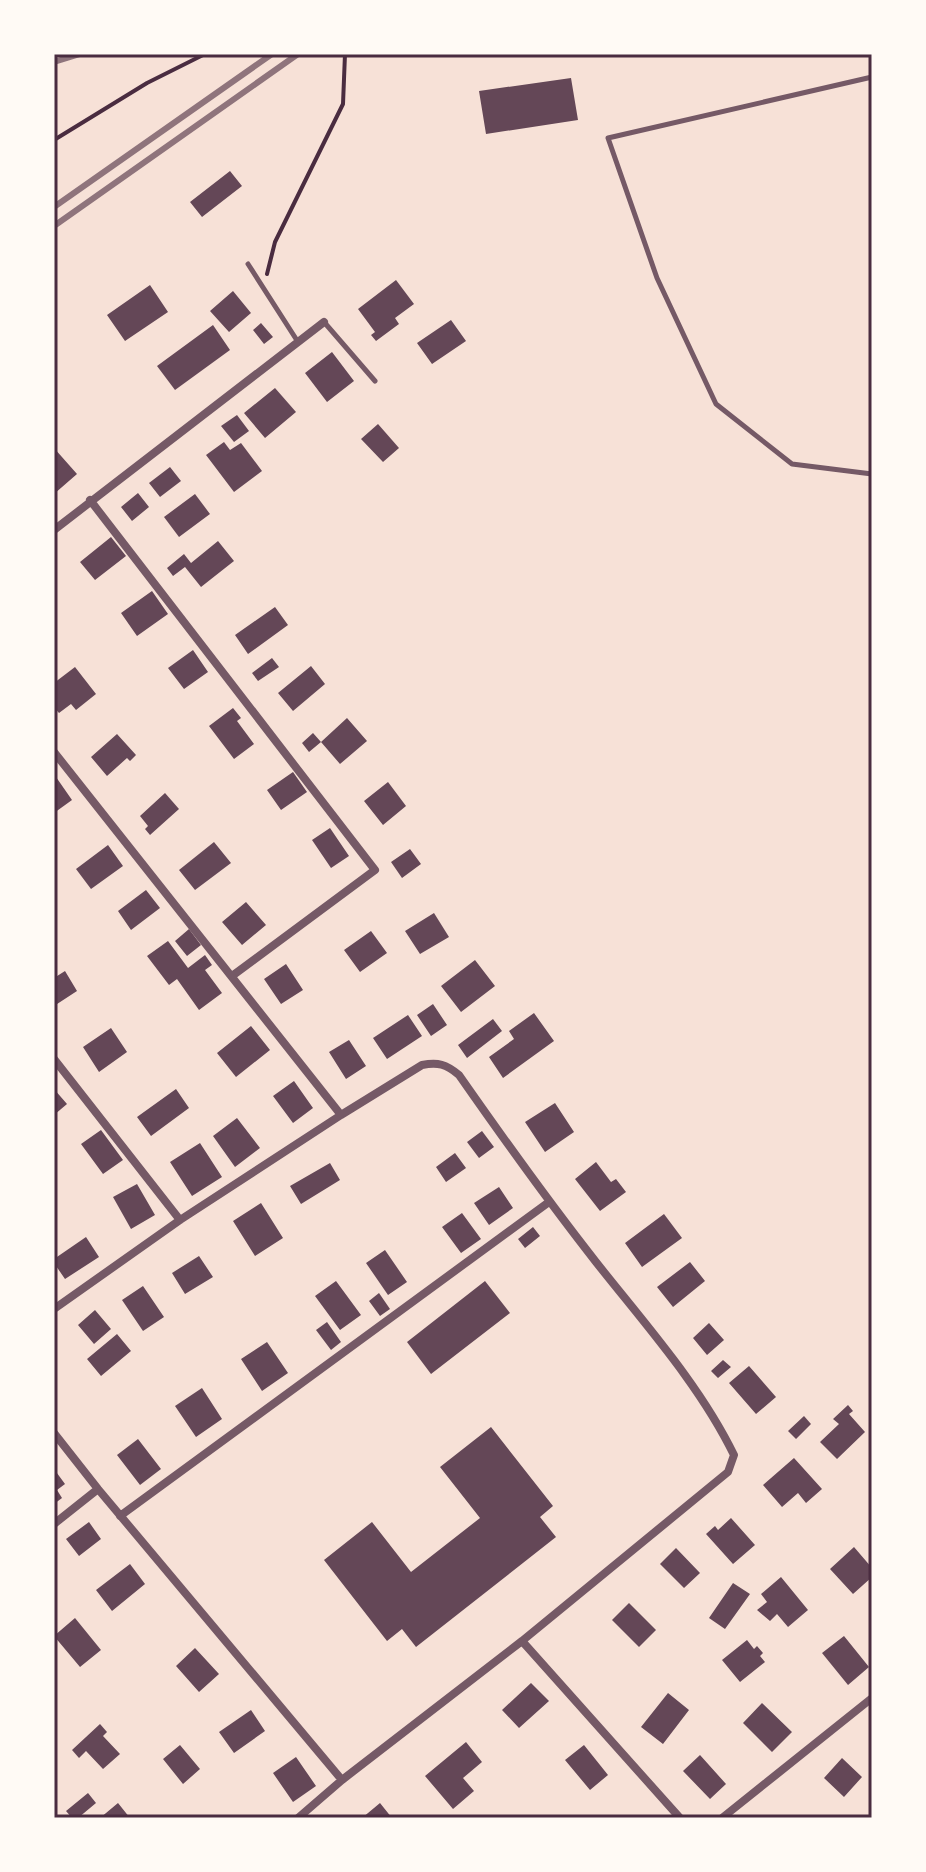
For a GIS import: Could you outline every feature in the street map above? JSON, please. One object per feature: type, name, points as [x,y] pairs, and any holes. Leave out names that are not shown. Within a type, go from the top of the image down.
[{"type":"street","points":[[54,530],[324,322]]},
{"type":"street","points":[[90,500],[375,870],[232,976]]},
{"type":"street","points":[[54,752],[341,1115]]},
{"type":"street","points":[[54,1059],[180,1220]]},
{"type":"street","points":[[54,1309],[180,1220],[341,1115],[422,1065],[437,1062],[448,1065],[459,1075],[549,1202],[680,1370],[721,1428],[734,1455],[728,1472],[522,1641],[342,1780],[298,1818]]},
{"type":"street","points":[[120,1516],[549,1202]]},
{"type":"street","points":[[54,1433],[342,1780]]},
{"type":"street","points":[[54,1524],[98,1489]]},
{"type":"street","points":[[522,1641],[680,1818]]},
{"type":"street","points":[[722,1818],[872,1698]]},
{"type":"lane","points":[[872,77],[608,138],[657,278],[716,404],[792,464],[872,474]]},
{"type":"lane","points":[[248,264],[298,342]]},
{"type":"lane","points":[[324,322],[375,381]]},
{"type":"path","points":[[54,140],[147,83],[205,54]]},
{"type":"path","points":[[263,288],[275,242],[343,104],[345,54]]},
{"type":"building","points":[[571,78],[578,120],[486,134],[479,91]]},
{"type":"building","points":[[230,171],[242,186],[202,217],[190,202]]},
{"type":"building","points":[[396,280],[414,304],[395,318],[399,324],[376,341],[371,335],[375,332],[358,309]]},
{"type":"building","points":[[150,285],[168,312],[125,341],[107,315]]},
{"type":"building","points":[[233,291],[251,313],[229,332],[210,311]]},
{"type":"building","points":[[451,320],[466,341],[432,364],[417,343]]},
{"type":"building","points":[[261,323],[273,337],[264,344],[253,330]]},
{"type":"building","points":[[213,325],[230,350],[175,390],[157,366]]},
{"type":"building","points":[[332,352],[354,381],[327,402],[305,373]]},
{"type":"building","points":[[275,388],[296,412],[265,438],[244,413]]},
{"type":"building","points":[[237,415],[249,431],[234,442],[221,426]]},
{"type":"building","points":[[378,424],[399,448],[383,462],[361,439]]},
{"type":"building","points":[[224,442],[230,450],[241,443],[262,471],[234,492],[206,455]]},
{"type":"building","points":[[54,448],[77,474],[54,494]]},
{"type":"building","points":[[170,467],[181,481],[160,497],[149,483]]},
{"type":"building","points":[[138,493],[149,507],[132,521],[121,507]]},
{"type":"building","points":[[195,494],[210,514],[179,537],[164,517]]},
{"type":"building","points":[[111,537],[126,556],[95,580],[80,562]]},
{"type":"building","points":[[218,541],[234,561],[201,587],[185,567],[173,576],[167,568],[184,554],[191,563]]},
{"type":"building","points":[[152,591],[168,614],[137,636],[121,613]]},
{"type":"building","points":[[275,607],[288,625],[248,654],[235,635]]},
{"type":"building","points":[[193,650],[208,672],[184,689],[168,668]]},
{"type":"building","points":[[272,658],[279,667],[258,681],[252,673]]},
{"type":"building","points":[[311,666],[325,684],[293,711],[278,693]]},
{"type":"building","points":[[75,667],[96,694],[76,710],[71,704],[59,713],[54,707],[54,683]]},
{"type":"building","points":[[233,708],[241,718],[237,721],[254,744],[234,759],[209,726]]},
{"type":"building","points":[[347,718],[367,741],[340,764],[321,742]]},
{"type":"building","points":[[313,733],[321,742],[309,752],[302,743]]},
{"type":"building","points":[[117,734],[136,755],[130,761],[127,758],[107,776],[91,757]]},
{"type":"building","points":[[293,772],[307,792],[281,810],[267,790]]},
{"type":"building","points":[[56,777],[72,800],[54,813],[54,779]]},
{"type":"building","points":[[388,782],[406,806],[383,825],[364,801]]},
{"type":"building","points":[[165,793],[179,809],[150,835],[145,829],[148,826],[140,816]]},
{"type":"building","points":[[330,828],[349,856],[331,868],[312,840]]},
{"type":"building","points":[[214,842],[231,863],[195,890],[179,870]]},
{"type":"building","points":[[108,845],[123,866],[91,889],[76,869]]},
{"type":"building","points":[[410,849],[421,864],[402,878],[391,862]]},
{"type":"building","points":[[146,890],[160,908],[131,930],[118,911]]},
{"type":"building","points":[[246,902],[266,925],[242,945],[222,922]]},
{"type":"building","points":[[434,913],[449,937],[420,954],[405,931]]},
{"type":"building","points":[[189,929],[201,945],[187,956],[175,941]]},
{"type":"building","points":[[371,931],[387,953],[360,972],[344,950]]},
{"type":"building","points":[[168,941],[188,968],[205,955],[212,965],[205,970],[222,993],[199,1010],[177,979],[169,985],[147,956]]},
{"type":"building","points":[[475,960],[495,986],[461,1012],[441,986]]},
{"type":"building","points":[[286,964],[303,990],[281,1004],[264,979]]},
{"type":"building","points":[[65,971],[77,991],[54,1006],[54,978]]},
{"type":"building","points":[[433,1004],[447,1025],[431,1036],[417,1015]]},
{"type":"building","points":[[534,1013],[554,1041],[503,1078],[489,1057],[514,1039],[509,1031]]},
{"type":"building","points":[[408,1015],[422,1036],[387,1059],[373,1038]]},
{"type":"building","points":[[493,1019],[502,1031],[467,1058],[458,1045]]},
{"type":"building","points":[[251,1026],[270,1050],[236,1077],[217,1053]]},
{"type":"building","points":[[111,1028],[127,1052],[99,1072],[83,1047]]},
{"type":"building","points":[[349,1040],[366,1066],[346,1079],[329,1052]]},
{"type":"building","points":[[294,1081],[313,1108],[293,1123],[273,1096]]},
{"type":"building","points":[[54,1089],[67,1104],[54,1115]]},
{"type":"building","points":[[176,1089],[189,1108],[151,1136],[137,1117]]},
{"type":"building","points":[[555,1103],[574,1132],[545,1152],[525,1122]]},
{"type":"building","points":[[237,1118],[260,1148],[235,1167],[213,1136]]},
{"type":"building","points":[[101,1130],[123,1160],[103,1174],[81,1144]]},
{"type":"building","points":[[482,1131],[494,1147],[479,1158],[467,1142]]},
{"type":"building","points":[[200,1143],[222,1177],[192,1196],[170,1162]]},
{"type":"building","points":[[455,1153],[466,1168],[446,1182],[436,1167]]},
{"type":"building","points":[[596,1162],[611,1182],[616,1179],[626,1192],[600,1211],[575,1179]]},
{"type":"building","points":[[330,1163],[340,1180],[301,1204],[290,1186]]},
{"type":"building","points":[[137,1184],[155,1215],[131,1229],[113,1197]]},
{"type":"building","points":[[499,1187],[513,1208],[489,1225],[474,1203]]},
{"type":"building","points":[[261,1203],[283,1238],[255,1256],[233,1221]]},
{"type":"building","points":[[462,1213],[481,1239],[461,1253],[442,1227]]},
{"type":"building","points":[[664,1214],[682,1238],[642,1267],[625,1243]]},
{"type":"building","points":[[533,1227],[540,1236],[525,1248],[518,1239]]},
{"type":"building","points":[[86,1237],[99,1257],[65,1279],[54,1259]]},
{"type":"building","points":[[385,1250],[407,1282],[388,1295],[366,1263]]},
{"type":"building","points":[[199,1256],[213,1277],[185,1294],[172,1273]]},
{"type":"building","points":[[690,1262],[705,1281],[673,1307],[657,1287]]},
{"type":"building","points":[[336,1281],[361,1315],[340,1330],[315,1296]]},
{"type":"building","points":[[485,1281],[510,1313],[431,1374],[407,1342]]},
{"type":"building","points":[[143,1286],[164,1317],[143,1331],[122,1300]]},
{"type":"building","points":[[379,1293],[390,1309],[380,1316],[369,1301]]},
{"type":"building","points":[[95,1310],[111,1329],[94,1344],[78,1325]]},
{"type":"building","points":[[327,1322],[341,1342],[331,1350],[316,1330]]},
{"type":"building","points":[[709,1323],[724,1340],[707,1355],[693,1338]]},
{"type":"building","points":[[117,1334],[131,1351],[101,1376],[87,1359]]},
{"type":"building","points":[[267,1342],[288,1373],[262,1391],[241,1359]]},
{"type":"building","points":[[723,1360],[731,1367],[718,1378],[711,1371]]},
{"type":"building","points":[[749,1366],[776,1397],[756,1414],[729,1383]]},
{"type":"building","points":[[202,1388],[222,1419],[196,1437],[175,1406]]},
{"type":"building","points":[[848,1405],[853,1411],[849,1414],[865,1432],[837,1459],[820,1442],[839,1424],[833,1419]]},
{"type":"building","points":[[804,1416],[811,1424],[796,1439],[788,1431]]},
{"type":"building","points":[[491,1427],[553,1506],[540,1517],[556,1537],[416,1647],[402,1629],[387,1641],[324,1560],[372,1522],[411,1572],[480,1518],[440,1467]]},
{"type":"building","points":[[138,1439],[161,1469],[140,1485],[117,1455]]},
{"type":"building","points":[[794,1458],[822,1489],[806,1503],[798,1493],[782,1507],[763,1485]]},
{"type":"building","points":[[54,1469],[65,1484],[57,1490],[62,1498],[54,1504]]},
{"type":"building","points":[[731,1518],[755,1545],[733,1564],[706,1534],[715,1526],[718,1530]]},
{"type":"building","points":[[89,1522],[101,1539],[79,1556],[66,1539]]},
{"type":"building","points":[[854,1547],[872,1568],[872,1577],[853,1594],[830,1569]]},
{"type":"building","points":[[676,1548],[700,1573],[684,1588],[660,1564]]},
{"type":"building","points":[[130,1564],[145,1584],[112,1611],[96,1590]]},
{"type":"building","points":[[781,1577],[808,1610],[788,1627],[777,1614],[770,1621],[757,1610],[767,1602],[761,1594]]},
{"type":"building","points":[[733,1583],[750,1594],[725,1629],[709,1618]]},
{"type":"building","points":[[629,1603],[656,1630],[639,1647],[612,1620]]},
{"type":"building","points":[[75,1618],[101,1650],[80,1667],[54,1636]]},
{"type":"building","points":[[844,1636],[869,1667],[848,1685],[822,1653]]},
{"type":"building","points":[[747,1640],[754,1649],[757,1646],[763,1653],[760,1656],[765,1662],[740,1682],[722,1660]]},
{"type":"building","points":[[195,1648],[219,1674],[199,1692],[176,1666]]},
{"type":"building","points":[[531,1683],[549,1701],[519,1728],[502,1710]]},
{"type":"building","points":[[668,1693],[689,1710],[663,1744],[641,1727]]},
{"type":"building","points":[[762,1703],[792,1732],[772,1752],[743,1723]]},
{"type":"building","points":[[251,1710],[265,1731],[234,1753],[219,1732]]},
{"type":"building","points":[[100,1724],[107,1732],[103,1736],[120,1754],[103,1769],[86,1751],[79,1758],[72,1750]]},
{"type":"building","points":[[466,1742],[482,1762],[463,1778],[474,1791],[453,1809],[425,1776]]},
{"type":"building","points":[[180,1745],[200,1769],[183,1784],[163,1759]]},
{"type":"building","points":[[584,1745],[608,1775],[590,1790],[565,1760]]},
{"type":"building","points":[[700,1755],[726,1784],[710,1799],[683,1771]]},
{"type":"building","points":[[296,1757],[316,1786],[293,1802],[273,1773]]},
{"type":"building","points":[[842,1758],[862,1777],[844,1797],[824,1778]]},
{"type":"building","points":[[88,1793],[96,1803],[78,1818],[72,1818],[66,1811]]},
{"type":"building","points":[[118,1803],[130,1818],[100,1818]]},
{"type":"building","points":[[380,1803],[392,1818],[362,1818]]},
{"type":"railway","points":[[54,62],[80,54]]},
{"type":"railway","points":[[54,207],[272,54]]},
{"type":"railway","points":[[54,226],[298,54]]}]
